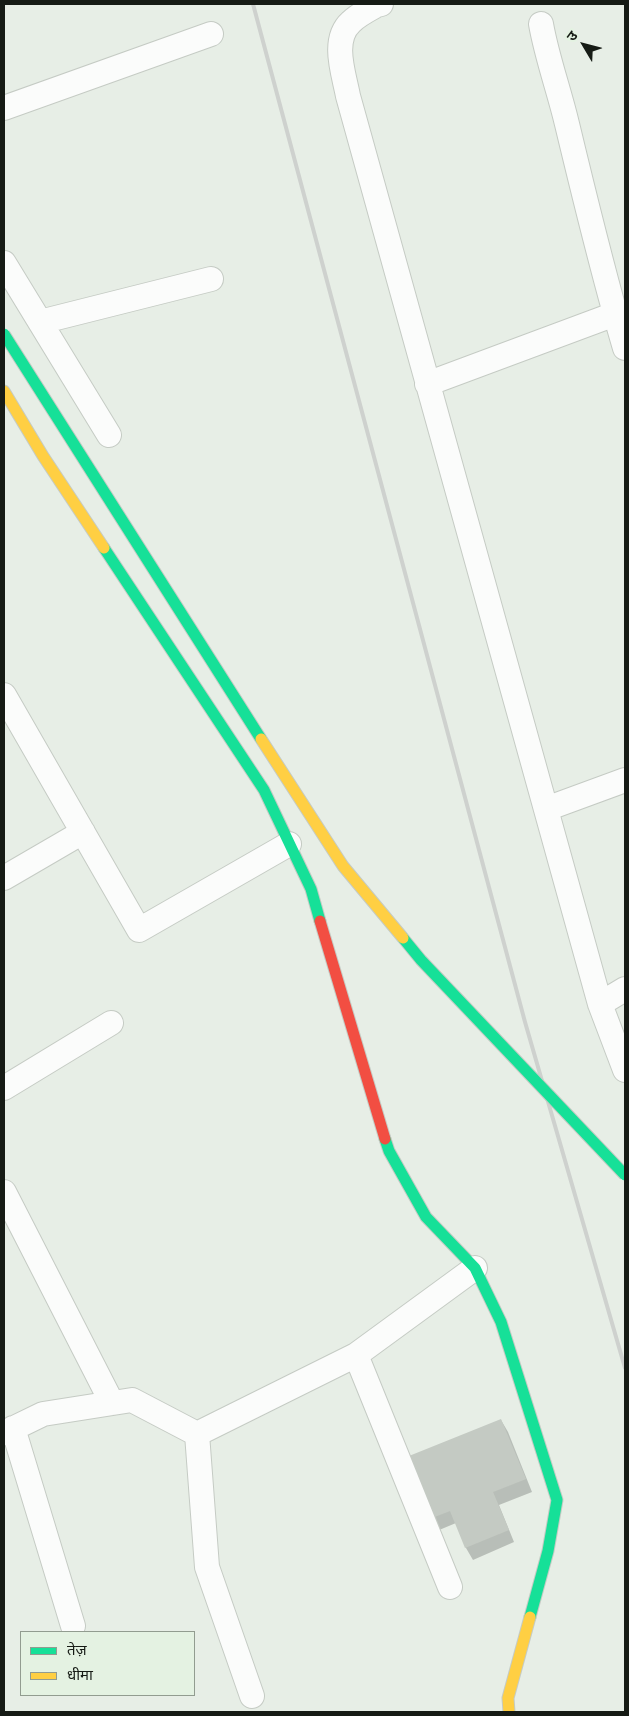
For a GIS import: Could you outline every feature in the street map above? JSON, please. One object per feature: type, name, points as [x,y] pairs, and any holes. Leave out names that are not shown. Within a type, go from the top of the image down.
[{"type":"street","points":[[381,4],[347,13],[341,35],[340,54],[348,96],[600,1004],[625,1070]]},
{"type":"street","points":[[541,24],[546,52],[625,348]]},
{"type":"street","points":[[4,108],[211,34]]},
{"type":"street","points":[[4,263],[109,435]]},
{"type":"street","points":[[40,322],[211,279]]},
{"type":"street","points":[[427,384],[615,314]]},
{"type":"street","points":[[4,334],[287,781],[343,866],[422,960],[625,1175]]},
{"type":"street","points":[[4,391],[43,456],[264,790],[311,889],[389,1151],[426,1217],[475,1268],[500,1322],[556,1500],[548,1551],[508,1698],[509,1712]]},
{"type":"street","points":[[4,695],[139,930],[289,844]]},
{"type":"street","points":[[546,809],[625,780]]},
{"type":"street","points":[[4,878],[83,832]]},
{"type":"street","points":[[600,1004],[625,989]]},
{"type":"street","points":[[4,1088],[110,1023]]},
{"type":"street","points":[[4,1192],[112,1403]]},
{"type":"street","points":[[197,1434],[356,1355],[475,1268]]},
{"type":"street","points":[[356,1355],[450,1587]]},
{"type":"street","points":[[73,1626],[9,1431],[43,1414],[132,1400],[197,1434]]},
{"type":"street","points":[[197,1434],[207,1567],[252,1696]]},
{"type":"building","points":[[501,1419],[526,1479],[493,1492],[509,1530],[465,1548],[450,1511],[424,1521],[399,1460]]},
{"type":"railway","points":[[253,4],[525,1022],[625,1368]]},
{"type":"traffic: fast","points":[[4,334],[261,739]]},
{"type":"traffic: fast","points":[[104,548],[264,790],[311,889],[320,921]]},
{"type":"traffic: fast","points":[[403,938],[421,960],[625,1175]]},
{"type":"traffic: fast","points":[[385,1139],[389,1151],[426,1217],[475,1268],[501,1322],[557,1500],[548,1551],[530,1617]]},
{"type":"traffic: slow","points":[[4,391],[43,456],[104,548]]},
{"type":"traffic: slow","points":[[261,739],[343,866],[403,938]]},
{"type":"traffic: slow","points":[[509,1712],[508,1698],[530,1617]]},
{"type":"traffic: jam","points":[[320,921],[385,1139]]}]
